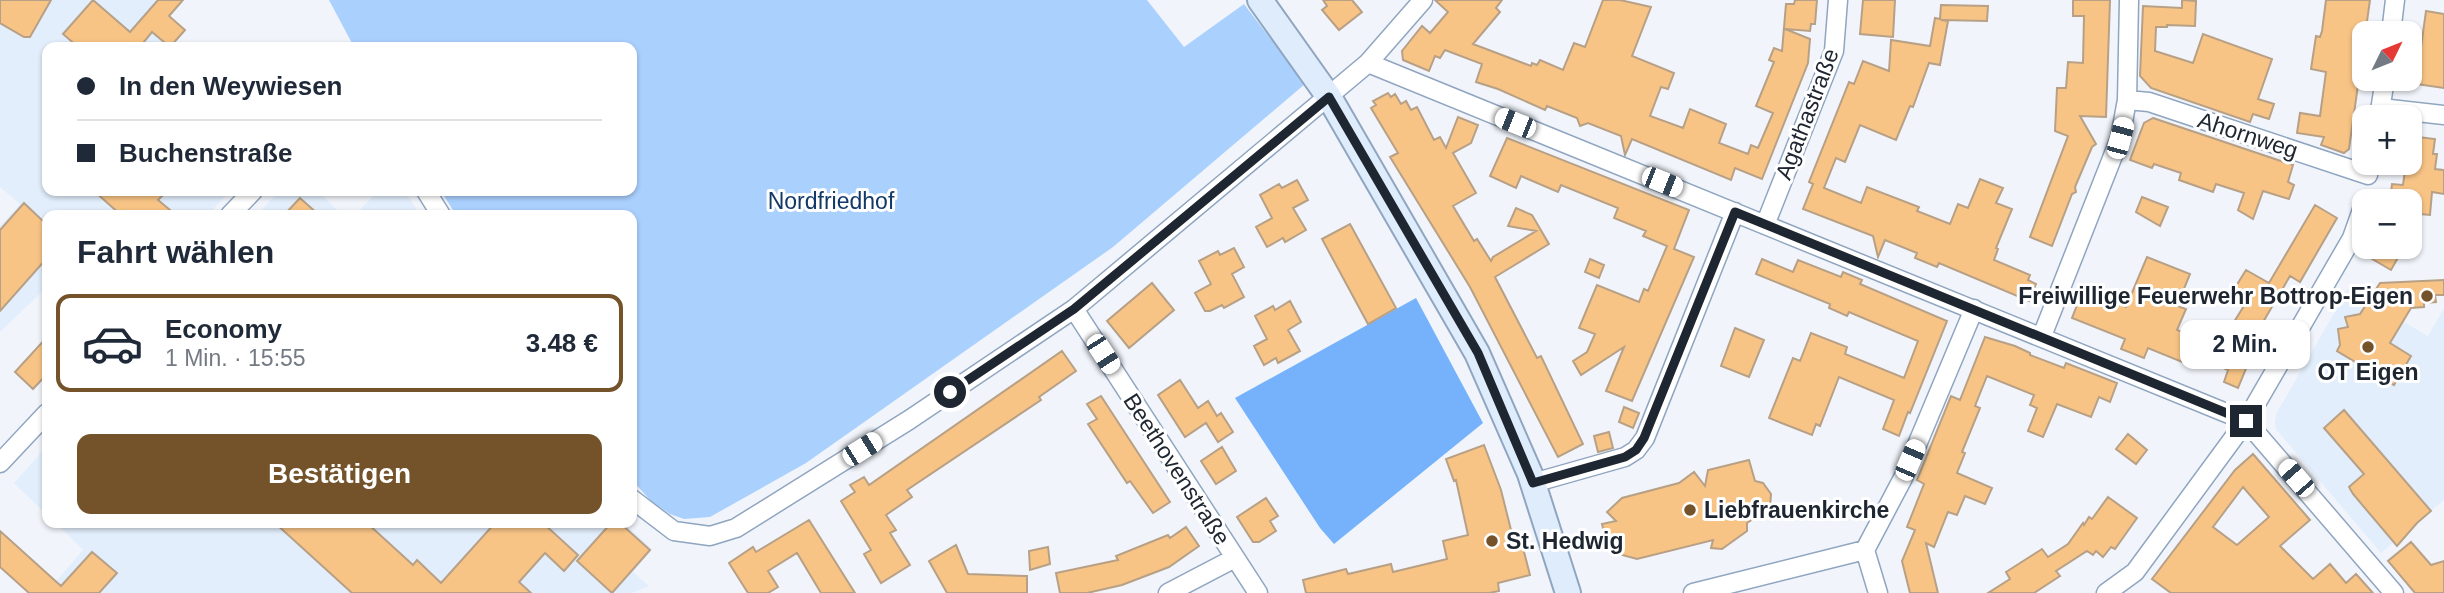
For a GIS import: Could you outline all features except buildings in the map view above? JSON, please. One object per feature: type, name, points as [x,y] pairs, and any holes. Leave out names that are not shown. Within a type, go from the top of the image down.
[{"type":"street","points":[[1259,0],[1329,97],[1478,353],[1533,483],[1568,593]]},
{"type":"street","points":[[637,503],[674,531],[710,536],[736,528],[909,420],[1074,309],[1368,63],[1423,0]]},
{"type":"street","name":"Agathastraße","points":[[1765,225],[1834,51],[1838,0]]},
{"type":"street","points":[[2042,336],[2120,138],[2127,100],[2129,0]]},
{"type":"street","points":[[2392,21],[2395,0]]},
{"type":"street","points":[[1368,63],[2246,421],[2394,593]]},
{"type":"street","name":"Ahornweg","points":[[2127,100],[2149,102],[2352,164]]},
{"type":"street","points":[[2422,114],[2444,115]]},
{"type":"street","points":[[235,210],[248,196]]},
{"type":"street","points":[[1533,483],[1625,457],[1636,450],[1644,438],[1735,212]]},
{"type":"street","points":[[2106,593],[2135,572],[2246,421],[2352,238]]},
{"type":"street","name":"Beethovenstraße","points":[[1074,309],[1258,593]]},
{"type":"street","points":[[1878,593],[1865,550],[1903,478],[1974,309]]},
{"type":"street","points":[[0,463],[42,418]]},
{"type":"street","points":[[1693,593],[1865,550]]},
{"type":"street","points":[[1168,593],[1235,558]]},
{"type":"shaded area","points":[[0,0],[158,0],[140,21],[164,42],[42,42],[42,196],[225,196],[213,210],[42,210],[42,292],[0,332],[0,226],[20,204],[0,187]]},
{"type":"shaded area","points":[[274,196],[323,196],[337,210],[262,210]]},
{"type":"shaded area","points":[[373,196],[408,196],[417,210],[360,210]]},
{"type":"shaded area","points":[[2348,289],[2428,336],[2444,308],[2444,500],[2381,553],[2276,429],[2275,423],[2276,414]]},
{"type":"shaded area","points":[[1416,298],[1483,423],[1334,544],[1320,528],[1235,398]]},
{"type":"shaded area","points":[[42,452],[42,510],[14,483]]},
{"type":"shaded area","points":[[61,528],[629,528],[652,549],[633,572],[649,586],[632,593],[46,593],[83,550]]},
{"type":"green space","name":"Nordfriedhof","points":[[329,0],[1147,0],[1184,47],[1244,4],[1305,84],[1113,247],[806,463],[710,517],[684,519],[670,514],[651,501],[637,486],[637,210],[453,210],[444,196],[637,196],[637,42],[351,42]]},
{"type":"place","name":"Freiwillige Feuerwehr Bottrop-Eigen","points":[[2427,296]]},
{"type":"place","name":"OT Eigen","points":[[2368,347]]},
{"type":"place","name":"Liebfrauenkirche","points":[[1690,510]]},
{"type":"place","name":"St. Hedwig","points":[[1492,541]]},
{"type":"route","points":[[950,392],[1074,309],[1329,97],[1478,353],[1533,483],[1625,457],[1636,450],[1644,438],[1735,212],[2246,421]]}]
